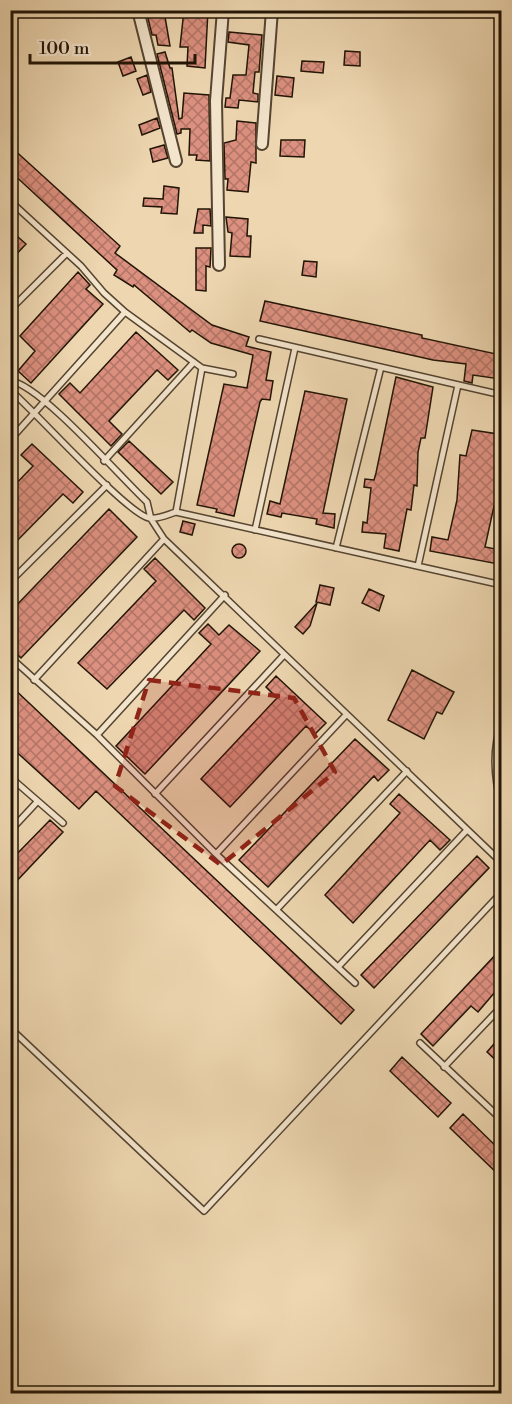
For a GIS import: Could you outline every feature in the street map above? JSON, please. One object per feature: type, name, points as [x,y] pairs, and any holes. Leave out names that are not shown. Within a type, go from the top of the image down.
[{"type":"street","points":[[138,10],[176,161]]},
{"type":"street","points":[[219,265],[216,101],[223,10]]},
{"type":"street","points":[[262,144],[272,10]]},
{"type":"lane","points":[[10,201],[67,253],[125,312],[202,368],[233,374]]},
{"type":"lane","points":[[10,310],[67,253]]},
{"type":"lane","points":[[10,440],[125,312]]},
{"type":"lane","points":[[259,339],[501,394]]},
{"type":"lane","points":[[255,530],[295,348]]},
{"type":"lane","points":[[104,461],[194,362]]},
{"type":"lane","points":[[336,548],[381,367]]},
{"type":"lane","points":[[176,512],[202,368]]},
{"type":"lane","points":[[10,381],[18,381],[46,401],[147,502],[151,519],[164,539],[225,595],[346,716],[407,771],[501,863]]},
{"type":"lane","points":[[418,566],[458,385]]},
{"type":"lane","points":[[10,390],[36,412],[137,513],[151,519],[176,512],[501,583]]},
{"type":"lane","points":[[10,582],[107,485]]},
{"type":"lane","points":[[34,680],[164,539]]},
{"type":"lane","points":[[97,735],[225,595]]},
{"type":"lane","points":[[155,794],[284,655]]},
{"type":"lane","points":[[10,657],[97,735],[216,854],[278,909],[355,983]]},
{"type":"lane","points":[[216,854],[346,716]]},
{"type":"lane","points":[[501,720],[494,742],[495,784],[501,806]]},
{"type":"lane","points":[[278,909],[407,771]]},
{"type":"lane","points":[[10,777],[63,823]]},
{"type":"lane","points":[[10,831],[37,802]]},
{"type":"lane","points":[[338,967],[467,830]]},
{"type":"lane","points":[[10,1028],[204,1211],[501,892]]},
{"type":"lane","points":[[444,1067],[501,1006]]},
{"type":"lane","points":[[420,1043],[501,1120]]},
{"type":"highlighted area","points":[[149,680],[294,698],[335,772],[221,865],[115,786]]},
{"type":"building","points":[[184,10],[208,10],[205,68],[187,66],[188,47],[180,47]]},
{"type":"building","points":[[164,11],[170,46],[158,45],[156,35],[152,35],[147,14]]},
{"type":"building","points":[[229,32],[262,35],[259,72],[255,72],[253,93],[258,94],[258,102],[239,100],[238,108],[225,107],[226,98],[230,98],[233,75],[246,75],[249,45],[228,42]]},
{"type":"building","points":[[345,51],[360,52],[360,66],[344,65]]},
{"type":"building","points":[[165,52],[170,68],[172,68],[179,119],[182,118],[184,93],[209,95],[210,161],[196,160],[197,155],[189,155],[190,129],[181,129],[181,133],[177,134],[157,54]]},
{"type":"building","points":[[131,57],[136,71],[123,76],[118,62]]},
{"type":"building","points":[[302,61],[324,62],[323,73],[301,71]]},
{"type":"building","points":[[147,75],[151,92],[143,95],[137,79]]},
{"type":"building","points":[[277,76],[294,78],[292,97],[275,95]]},
{"type":"building","points":[[157,118],[160,128],[142,135],[139,125]]},
{"type":"building","points":[[237,121],[256,123],[256,163],[251,162],[248,192],[227,190],[228,179],[225,179],[224,143],[236,140]]},
{"type":"building","points":[[281,140],[305,140],[304,157],[280,156]]},
{"type":"building","points":[[164,145],[168,158],[153,162],[150,149]]},
{"type":"building","points":[[10,146],[120,246],[115,253],[212,325],[249,337],[246,346],[271,352],[266,380],[273,381],[270,400],[262,399],[260,402],[234,516],[216,512],[217,509],[197,505],[224,384],[247,388],[253,355],[211,343],[192,330],[190,332],[134,285],[133,287],[114,275],[117,270],[10,171]]},
{"type":"building","points":[[164,186],[179,188],[177,214],[161,213],[162,207],[143,206],[144,198],[163,199]]},
{"type":"building","points":[[198,209],[210,209],[211,226],[203,225],[203,233],[194,233]]},
{"type":"building","points":[[226,217],[248,219],[247,236],[251,236],[250,257],[230,256],[232,233],[228,232]]},
{"type":"building","points":[[10,230],[26,244],[10,261]]},
{"type":"building","points":[[196,248],[211,248],[210,267],[206,266],[206,291],[196,290]]},
{"type":"building","points":[[304,261],[317,262],[316,277],[302,275]]},
{"type":"building","points":[[78,272],[90,285],[86,289],[103,304],[31,383],[18,371],[35,351],[20,336]]},
{"type":"building","points":[[265,301],[422,335],[422,338],[501,355],[500,379],[473,375],[472,383],[464,381],[466,364],[433,360],[260,321]]},
{"type":"building","points":[[136,332],[178,370],[168,380],[157,370],[109,421],[122,434],[111,446],[59,394],[70,383],[80,393]]},
{"type":"building","points":[[396,377],[433,387],[425,438],[421,438],[418,452],[417,486],[414,485],[411,510],[407,509],[399,551],[384,548],[386,534],[362,532],[363,522],[367,523],[371,488],[364,487],[365,479],[374,480]]},
{"type":"building","points":[[305,391],[347,399],[323,513],[335,514],[334,528],[316,524],[317,519],[282,513],[281,517],[267,514],[270,501],[280,504]]},
{"type":"building","points":[[472,430],[498,434],[501,438],[501,507],[494,506],[485,547],[501,550],[498,564],[430,551],[432,537],[448,540],[457,500],[460,455],[466,456]]},
{"type":"building","points":[[129,441],[173,482],[161,494],[118,452]]},
{"type":"building","points":[[32,444],[83,492],[73,503],[63,494],[10,548],[10,490],[33,466],[21,455]]},
{"type":"building","points":[[109,509],[137,537],[21,658],[10,648],[10,612]]},
{"type":"building","points":[[183,521],[195,524],[192,535],[180,532]]},
{"type":"building","points":[[236,544],[242,544],[246,551],[242,558],[236,558],[232,554],[232,548]]},
{"type":"building","points":[[155,558],[205,608],[194,620],[184,610],[107,689],[78,663],[156,581],[144,569]]},
{"type":"building","points":[[320,585],[334,588],[330,605],[316,602]]},
{"type":"building","points":[[369,589],[384,596],[379,611],[362,603]]},
{"type":"building","points":[[317,603],[310,626],[303,634],[295,627]]},
{"type":"building","points":[[208,624],[219,635],[229,625],[260,651],[145,774],[116,746],[211,644],[199,633]]},
{"type":"building","points":[[412,670],[454,692],[442,714],[437,712],[424,739],[388,720]]},
{"type":"building","points":[[276,676],[326,723],[315,734],[306,726],[230,807],[201,779],[277,698],[266,687]]},
{"type":"building","points":[[10,685],[354,1010],[341,1024],[96,791],[79,809],[10,746]]},
{"type":"building","points":[[355,739],[389,770],[378,781],[374,776],[268,887],[239,860]]},
{"type":"building","points":[[399,794],[450,840],[440,850],[430,840],[353,923],[325,895],[400,813],[390,804]]},
{"type":"building","points":[[50,820],[63,832],[10,888],[10,861]]},
{"type":"building","points":[[477,856],[489,868],[374,988],[361,975]]},
{"type":"building","points":[[501,949],[501,985],[478,1012],[471,1006],[433,1046],[421,1034]]},
{"type":"building","points":[[501,1036],[501,1065],[487,1052]]},
{"type":"building","points":[[402,1057],[451,1103],[438,1117],[390,1071]]},
{"type":"building","points":[[463,1114],[501,1151],[501,1177],[450,1128]]}]
